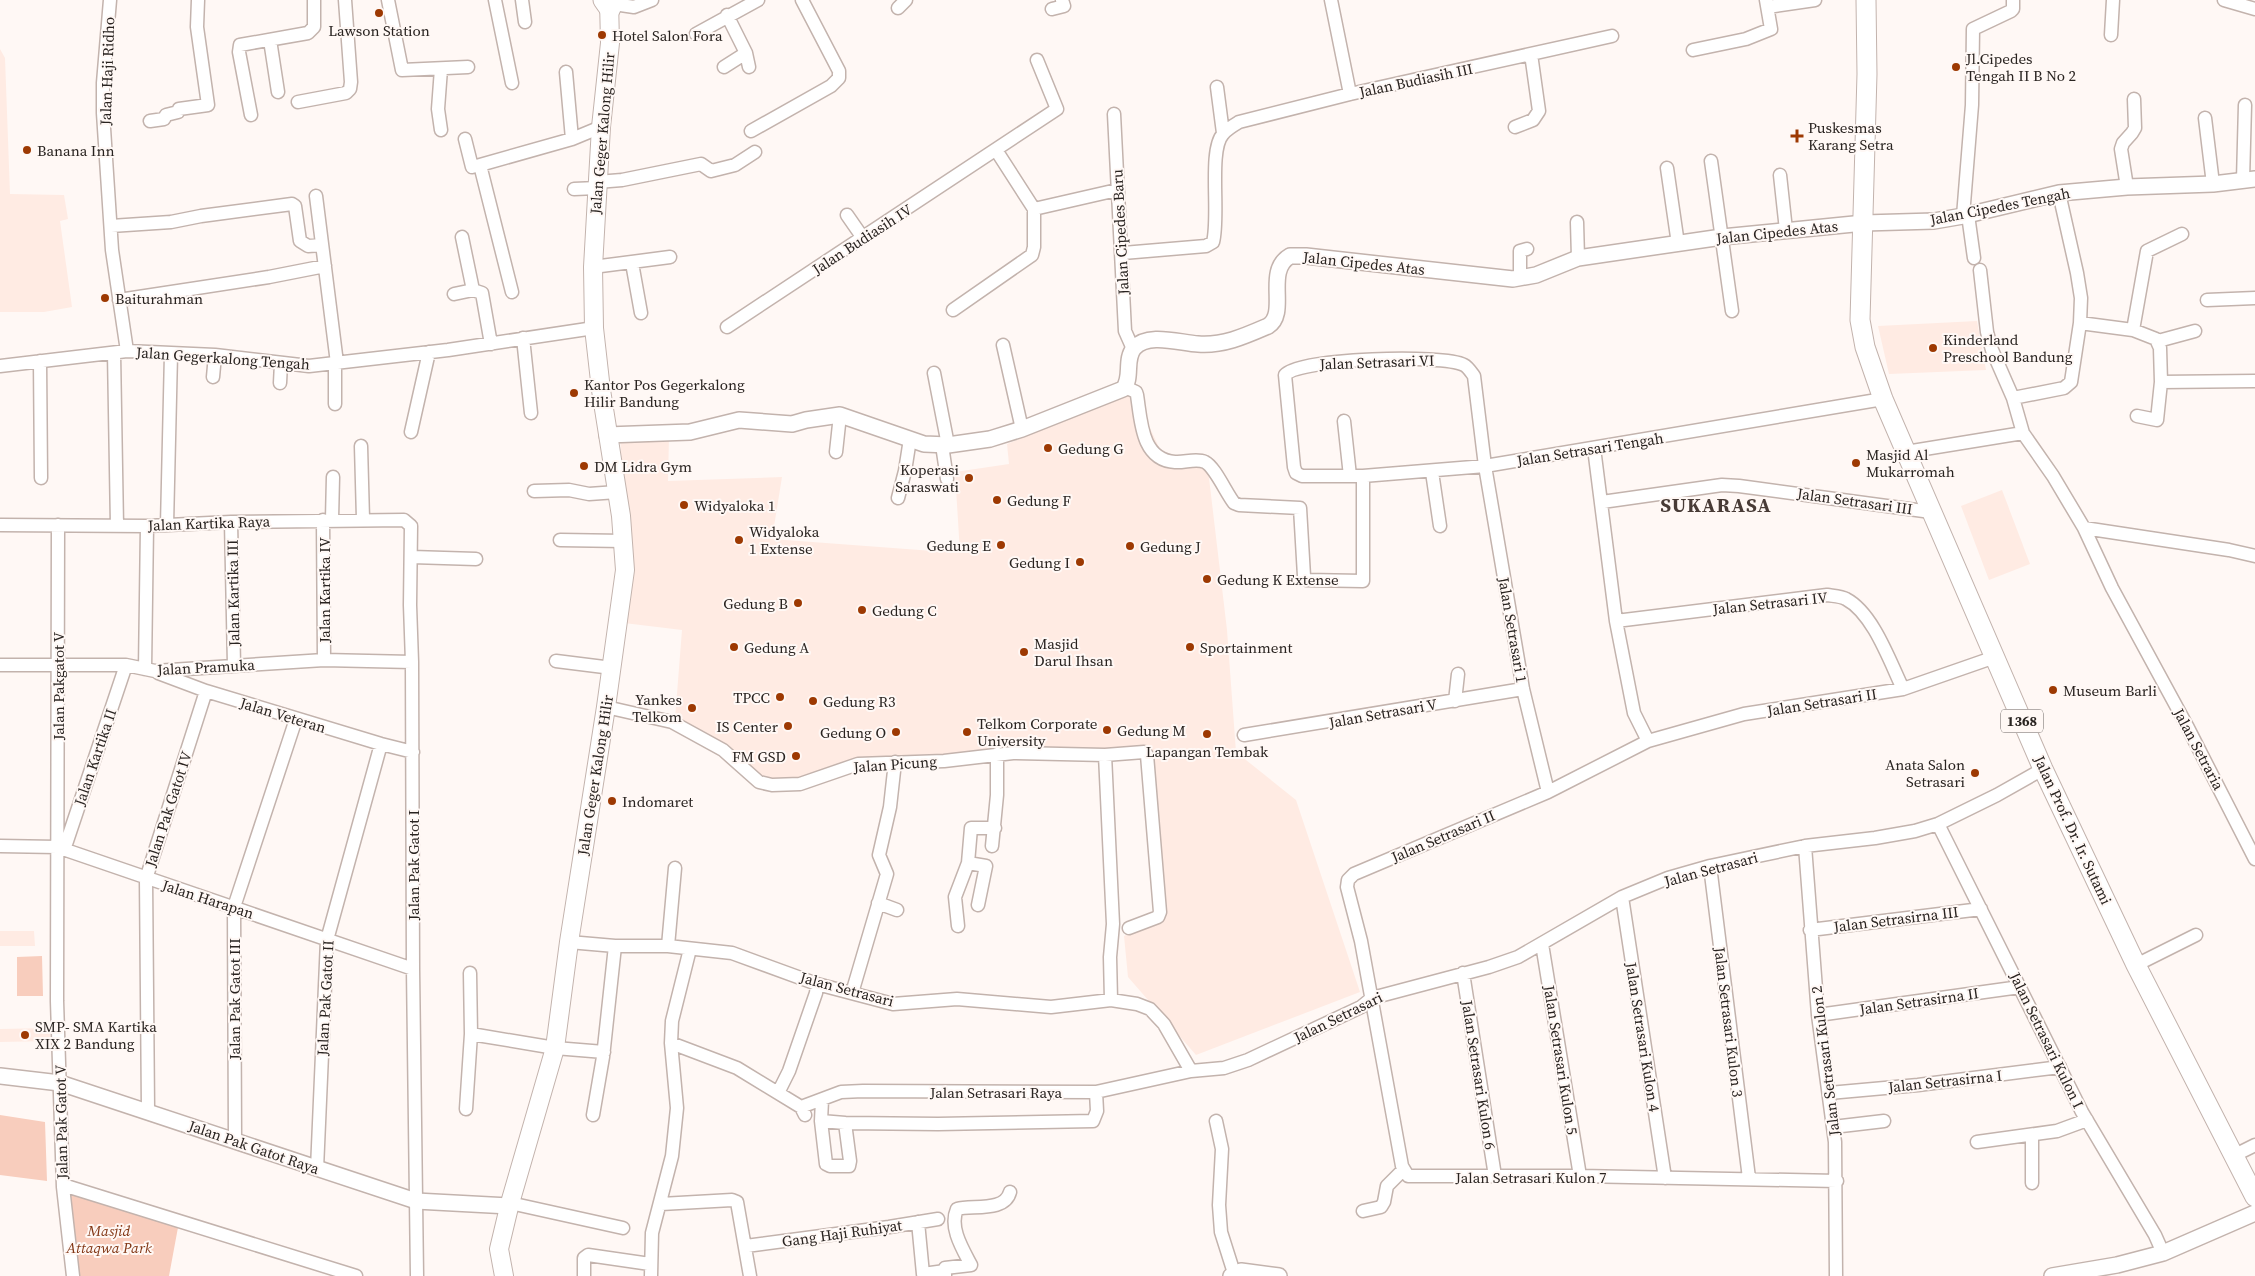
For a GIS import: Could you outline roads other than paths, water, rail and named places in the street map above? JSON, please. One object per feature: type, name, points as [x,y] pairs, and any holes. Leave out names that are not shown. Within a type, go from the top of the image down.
[{"type":"main road","name":"Jalan Prof. Dr. Ir. Sutami","points":[[1866,0],[1867,74],[1860,320],[1865,347],[1883,399],[2043,769],[2136,965],[2255,1197]]},
{"type":"main road","name":"Jalan Geger Kalong Hilir","points":[[504,1276],[499,1249],[555,1048],[569,942],[612,668],[625,570],[624,541],[594,328],[593,267],[597,185],[610,43],[610,3]]},
{"type":"street","name":"Jalan Haji Ridho","points":[[110,0],[103,83],[103,113],[111,226],[119,300],[121,352],[117,526]]},
{"type":"street","points":[[150,121],[164,119],[166,115],[178,112],[179,109],[208,105],[197,27],[198,0]]},
{"type":"street","points":[[251,115],[239,52],[240,45],[303,35],[312,30],[314,27],[314,0]]},
{"type":"street","points":[[298,102],[346,93],[350,89],[345,0]]},
{"type":"street","points":[[388,0],[399,64],[402,70],[441,70],[468,67]]},
{"type":"street","points":[[494,0],[512,83]]},
{"type":"street","points":[[522,0],[525,22]]},
{"type":"street","points":[[610,3],[634,7],[652,0]]},
{"type":"street","points":[[696,34],[727,15],[758,0]]},
{"type":"street","points":[[751,131],[831,86],[839,78],[839,71],[802,0]]},
{"type":"street","points":[[1052,9],[1064,6],[1062,0]]},
{"type":"street","points":[[1331,0],[1350,94]]},
{"type":"street","points":[[1693,50],[1746,39],[1771,29],[1767,4],[1816,0]]},
{"type":"street","points":[[1974,258],[1963,216],[1972,105],[1971,35],[1974,28],[2011,11],[2013,9],[2013,0]]},
{"type":"street","points":[[2111,35],[2113,0]]},
{"type":"street","points":[[2224,0],[2255,9]]},
{"type":"street","points":[[727,15],[746,53],[749,67]]},
{"type":"street","name":"Jalan Budiasih III","points":[[1223,133],[1238,122],[1350,94],[1612,36]]},
{"type":"street","points":[[270,40],[278,92]]},
{"type":"street","points":[[724,66],[746,53]]},
{"type":"street","points":[[1515,127],[1533,120],[1539,111],[1531,54]]},
{"type":"street","name":"Jalan Budiasih IV","points":[[727,328],[1057,109],[1036,60]]},
{"type":"street","points":[[441,70],[441,92],[438,109],[441,130]]},
{"type":"street","points":[[566,72],[572,139]]},
{"type":"street","points":[[1123,253],[1206,246],[1213,242],[1216,217],[1216,149],[1223,133],[1217,87]]},
{"type":"street","points":[[2127,187],[2121,149],[2122,143],[2132,134],[2135,128],[2134,99]]},
{"type":"street","points":[[2245,105],[2249,180]]},
{"type":"street","name":"Jalan Cipedes Baru","points":[[1114,114],[1117,190],[1123,253],[1125,331],[1133,349]]},
{"type":"street","points":[[2205,118],[2212,184]]},
{"type":"street","points":[[465,139],[472,167],[572,139],[601,127]]},
{"type":"street","points":[[953,310],[1032,255],[1034,247],[1034,209],[996,150]]},
{"type":"street","points":[[574,189],[701,164],[711,171],[735,165],[755,152]]},
{"type":"street","points":[[1711,161],[1732,311]]},
{"type":"street","points":[[480,165],[512,292]]},
{"type":"street","points":[[1667,168],[1678,244]]},
{"type":"street","points":[[1780,175],[1786,230]]},
{"type":"street","name":"Jalan Cipedes Tengah","points":[[1864,223],[1934,221],[2059,193],[2249,180]]},
{"type":"street","points":[[1034,209],[1117,190]]},
{"type":"street","points":[[2013,398],[2064,388],[2070,384],[2080,323],[2081,298],[2059,193]]},
{"type":"street","points":[[316,196],[336,363],[335,404]]},
{"type":"street","points":[[111,226],[171,222],[200,216],[292,204],[295,206],[300,240],[308,246],[322,245]]},
{"type":"street","points":[[846,215],[863,238]]},
{"type":"street","points":[[1577,222],[1578,258]]},
{"type":"street","name":"Jalan Cipedes Atas","points":[[1133,349],[1140,343],[1154,340],[1199,344],[1224,342],[1239,339],[1272,323],[1276,316],[1280,265],[1290,256],[1306,256],[1513,279],[1536,275],[1578,258],[1722,237],[1864,223]]},
{"type":"street","points":[[2133,330],[2146,253],[2151,248],[2182,234]]},
{"type":"street","points":[[462,236],[473,290]]},
{"type":"street","points":[[1520,278],[1520,251],[1527,249]]},
{"type":"street","points":[[593,267],[670,257]]},
{"type":"street","points":[[632,263],[641,313]]},
{"type":"street","points":[[119,300],[269,277],[325,266]]},
{"type":"street","name":"Jalan Setraria","points":[[1980,270],[1987,332],[1992,350],[2013,398],[2023,433],[2053,476],[2084,528],[2112,588],[2187,726],[2255,859]]},
{"type":"street","points":[[454,294],[473,290],[483,295],[491,344]]},
{"type":"street","points":[[2206,300],[2255,298]]},
{"type":"street","points":[[2080,323],[2133,330],[2154,337],[2158,341],[2161,382],[2157,420],[2137,416]]},
{"type":"street","name":"Jalan Gegerkalong Tengah","points":[[0,366],[121,352],[214,355],[309,366],[491,344],[594,328]]},
{"type":"street","points":[[2158,341],[2195,331]]},
{"type":"street","points":[[523,338],[531,413]]},
{"type":"street","points":[[1003,346],[1022,429]]},
{"type":"street","points":[[1125,386],[1129,360],[1133,349]]},
{"type":"street","points":[[411,432],[429,352]]},
{"type":"street","points":[[167,525],[171,354]]},
{"type":"street","points":[[213,377],[214,355]]},
{"type":"street","name":"Jalan Setrasari VI","points":[[1296,473],[1285,375],[1298,368],[1326,362],[1361,360],[1444,360],[1466,365],[1474,376],[1485,466]]},
{"type":"street","points":[[40,361],[40,478]]},
{"type":"street","points":[[280,384],[281,363]]},
{"type":"street","points":[[934,373],[945,445],[946,479]]},
{"type":"street","points":[[2161,382],[2255,380]]},
{"type":"street","points":[[608,435],[690,432],[739,420],[792,424],[840,415],[924,444],[945,445],[990,439],[1022,429],[1125,386]]},
{"type":"street","points":[[1125,386],[1136,392],[1144,434],[1152,452],[1171,462],[1206,462],[1236,504],[1300,508],[1304,576],[1306,580],[1363,581],[1357,476],[1344,421]]},
{"type":"street","name":"Jalan Setrasari Tengah","points":[[1296,473],[1302,476],[1357,476],[1432,472],[1485,466],[1883,399]]},
{"type":"street","points":[[836,452],[840,415]]},
{"type":"street","points":[[1906,452],[2023,433]]},
{"type":"street","points":[[898,498],[910,439]]},
{"type":"street","points":[[361,446],[363,519]]},
{"type":"street","points":[[1594,448],[1616,621],[1634,713],[1648,741]]},
{"type":"street","name":"Jalan Setrasari 1","points":[[1485,466],[1523,689],[1548,792]]},
{"type":"street","points":[[1432,472],[1440,526]]},
{"type":"street","name":"Jalan Kartika IV","points":[[324,660],[328,520],[333,477]]},
{"type":"street","name":"Jalan Setrasari III","points":[[1602,502],[1722,485],[1931,512]]},
{"type":"street","points":[[534,491],[569,490],[589,494],[617,492]]},
{"type":"street","name":"Jalan Kartika Raya","points":[[0,525],[147,526],[363,519],[404,520],[410,523],[412,529]]},
{"type":"street","name":"Jalan Kartika III","points":[[231,522],[234,665]]},
{"type":"street","name":"Jalan Pakgatot V","points":[[58,525],[60,848]]},
{"type":"street","points":[[147,526],[150,670]]},
{"type":"street","points":[[2084,528],[2229,550],[2255,556]]},
{"type":"street","name":"Jalan Pak Gatot I","points":[[412,529],[410,605],[417,1276]]},
{"type":"street","points":[[560,540],[624,541]]},
{"type":"street","points":[[412,557],[476,559]]},
{"type":"street","name":"Jalan Setrasari IV","points":[[1616,621],[1827,595],[1844,598],[1860,609],[1877,635],[1903,689]]},
{"type":"street","name":"Jalan Setrasari II","points":[[1372,998],[1361,941],[1347,887],[1350,877],[1548,792],[1648,741],[1744,714],[1903,689],[1995,657]]},
{"type":"street","name":"Jalan Pramuka","points":[[0,665],[126,665],[150,670],[324,660],[412,662]]},
{"type":"street","points":[[556,661],[612,668]]},
{"type":"street","name":"Jalan Kartika II","points":[[60,848],[126,665]]},
{"type":"street","name":"Jalan Veteran","points":[[150,670],[296,719],[413,752]]},
{"type":"street","points":[[1455,701],[1458,674]]},
{"type":"street","name":"Jalan Setrasari V","points":[[1244,735],[1523,689]]},
{"type":"street","name":"Jalan Pak Gatot IV","points":[[148,1110],[146,879],[206,690]]},
{"type":"street","name":"Jalan Picung","points":[[606,707],[672,722],[723,750],[763,784],[800,784],[825,777],[854,765],[944,760],[997,754],[1105,754],[1143,751],[1147,755],[1160,912],[1158,917],[1129,928]]},
{"type":"street","name":"Jalan Pak Gatot III","points":[[235,1140],[234,907],[296,719]]},
{"type":"street","name":"Jalan Pak Gatot II","points":[[317,1169],[327,940],[381,744]]},
{"type":"street","points":[[992,846],[997,795],[997,754]]},
{"type":"street","points":[[1105,754],[1113,924],[1110,957],[1110,1000]]},
{"type":"street","points":[[852,992],[887,874],[879,855],[890,807],[895,762]]},
{"type":"street","name":"Jalan Setrasari","points":[[569,942],[615,946],[668,946],[738,954],[817,984],[893,1004],[957,999],[1051,1007],[1110,1000],[1137,1004],[1150,1009],[1164,1024],[1191,1071],[1224,1068],[1248,1060],[1362,1008],[1372,998],[1518,957],[1622,897],[1668,878],[1710,866],[1805,846],[1888,836],[1938,824],[1997,795],[2043,769]]},
{"type":"street","name":"Jalan Setrasari Kulon I","points":[[1938,824],[2087,1120],[2155,1235],[2163,1253]]},
{"type":"street","points":[[958,926],[955,897],[968,863],[971,828],[995,828]]},
{"type":"street","name":"Jalan Harapan","points":[[0,846],[60,848],[413,969]]},
{"type":"street","name":"Jalan Setrasari Kulon 2","points":[[1805,846],[1818,1015],[1833,1127],[1836,1181],[1836,1276]]},
{"type":"street","name":"Jalan Pak Gatot V","points":[[60,848],[57,1001],[62,1185],[73,1276]]},
{"type":"street","points":[[968,863],[986,866],[978,905]]},
{"type":"street","name":"Jalan Setrasari Kulon 3","points":[[1710,866],[1749,1178]]},
{"type":"street","points":[[668,946],[675,868]]},
{"type":"street","name":"Jalan Setrasari Kulon 4","points":[[1622,897],[1665,1178]]},
{"type":"street","points":[[878,903],[897,910]]},
{"type":"street","name":"Jalan Setrasirna III","points":[[1810,930],[1981,909]]},
{"type":"street","points":[[2136,965],[2196,935]]},
{"type":"street","name":"Jalan Setrasari Kulon 5","points":[[1542,944],[1580,1176]]},
{"type":"street","points":[[593,1115],[604,1052],[615,946]]},
{"type":"street","points":[[584,1276],[584,1258],[588,1255],[651,1270],[652,1233],[672,1156],[676,1108],[671,1044],[672,1021],[690,949]]},
{"type":"street","points":[[466,1109],[471,1034],[470,973]]},
{"type":"street","name":"Jalan Setrasari Kulon 6","points":[[1463,973],[1495,1176]]},
{"type":"street","points":[[778,1093],[789,1072],[816,994],[817,984]]},
{"type":"street","name":"Jalan Setrasirna II","points":[[1818,1015],[2020,987]]},
{"type":"street","points":[[1363,1211],[1381,1207],[1384,1202],[1387,1186],[1403,1170],[1372,998]]},
{"type":"street","points":[[471,1034],[555,1048],[604,1052]]},
{"type":"street","name":"Jalan Setrasari Raya","points":[[671,1044],[738,1068],[803,1111],[841,1092],[1096,1092],[1191,1071]]},
{"type":"street","name":"Jalan Setrasirna I","points":[[1829,1094],[2060,1067]]},
{"type":"street","name":"Jalan Pak Gatot Raya","points":[[0,1076],[60,1082],[416,1201],[510,1204]]},
{"type":"street","points":[[821,1121],[938,1124],[1093,1121],[1097,1111],[1096,1092]]},
{"type":"street","points":[[822,1100],[821,1121],[826,1164],[830,1166],[848,1166],[850,1164],[845,1123]]},
{"type":"street","points":[[1978,1142],[2057,1131],[2087,1120]]},
{"type":"street","points":[[1216,1121],[1222,1149],[1219,1205],[1221,1232],[1232,1275],[1247,1271],[1279,1276]]},
{"type":"street","points":[[1833,1127],[1884,1121]]},
{"type":"street","points":[[2032,1135],[2032,1183]]},
{"type":"street","points":[[2233,1156],[2255,1145]]},
{"type":"street","name":"Jalan Setrasari Kulon 7","points":[[1403,1170],[1412,1177],[1580,1176],[1836,1181]]},
{"type":"street","points":[[62,1185],[356,1276]]},
{"type":"street","points":[[918,1222],[923,1274],[945,1272],[970,1264],[961,1245],[954,1221],[957,1209],[1001,1204],[1008,1199],[1010,1192]]},
{"type":"street","points":[[661,1204],[735,1201],[739,1205],[750,1276]]},
{"type":"street","points":[[510,1204],[623,1228]]},
{"type":"street","points":[[2052,1276],[2117,1265],[2163,1253],[2255,1213]]},
{"type":"street","name":"Gang Haji Ruhiyat","points":[[746,1246],[938,1218]]},
{"type":"place","name":"Lawson Station","points":[[379,13]]},
{"type":"place","name":"Hotel Salon Fora","points":[[602,35]]},
{"type":"place","name":"Jl.Cipedes Tengah II B No 2","points":[[1956,67]]},
{"type":"place","name":"Puskesmas Karang Setra","points":[[1797,136]]},
{"type":"place","name":"Banana Inn","points":[[27,150]]},
{"type":"place","name":"Baiturahman","points":[[105,298]]},
{"type":"place","name":"Kinderland Preschool Bandung","points":[[1933,348]]},
{"type":"place","name":"Kantor Pos Gegerkalong Hilir Bandung","points":[[574,393]]},
{"type":"place","name":"Gedung G","points":[[1048,448]]},
{"type":"place","name":"Masjid Al Mukarromah","points":[[1856,463]]},
{"type":"place","name":"DM Lidra Gym","points":[[584,466]]},
{"type":"place","name":"Koperasi Saraswati","points":[[969,478]]},
{"type":"place","name":"Gedung F","points":[[997,500]]},
{"type":"place","name":"Widyaloka 1","points":[[684,505]]},
{"type":"place","name":"Widyaloka 1 Extense","points":[[739,540]]},
{"type":"place","name":"Gedung E","points":[[1001,545]]},
{"type":"place","name":"Gedung J","points":[[1130,546]]},
{"type":"place","name":"Gedung I","points":[[1080,562]]},
{"type":"place","name":"Gedung K Extense","points":[[1207,579]]},
{"type":"place","name":"Gedung B","points":[[798,603]]},
{"type":"place","name":"Gedung C","points":[[862,610]]},
{"type":"place","name":"Gedung A","points":[[734,647]]},
{"type":"place","name":"Sportainment","points":[[1190,647]]},
{"type":"place","name":"Masjid Darul Ihsan","points":[[1024,652]]},
{"type":"place","name":"Museum Barli","points":[[2053,690]]},
{"type":"place","name":"TPCC","points":[[780,697]]},
{"type":"place","name":"Gedung R3","points":[[813,701]]},
{"type":"place","name":"Yankes Telkom","points":[[692,708]]},
{"type":"place","name":"IS Center","points":[[788,726]]},
{"type":"place","name":"Gedung M","points":[[1107,730]]},
{"type":"place","name":"Gedung O","points":[[896,732]]},
{"type":"place","name":"Telkom Corporate University","points":[[967,732]]},
{"type":"place","name":"Lapangan Tembak","points":[[1207,734]]},
{"type":"place","name":"FM GSD","points":[[796,756]]},
{"type":"place","name":"Anata Salon Setrasari","points":[[1975,773]]},
{"type":"place","name":"Indomaret","points":[[612,801]]},
{"type":"place","name":"SMP- SMA Kartika XIX 2 Bandung","points":[[25,1035]]},
{"type":"district","name":"SUKARASA","points":[[1716,505]]},
{"type":"park label","name":"Masjid Attaqwa Park","points":[[109,1238]]}]
